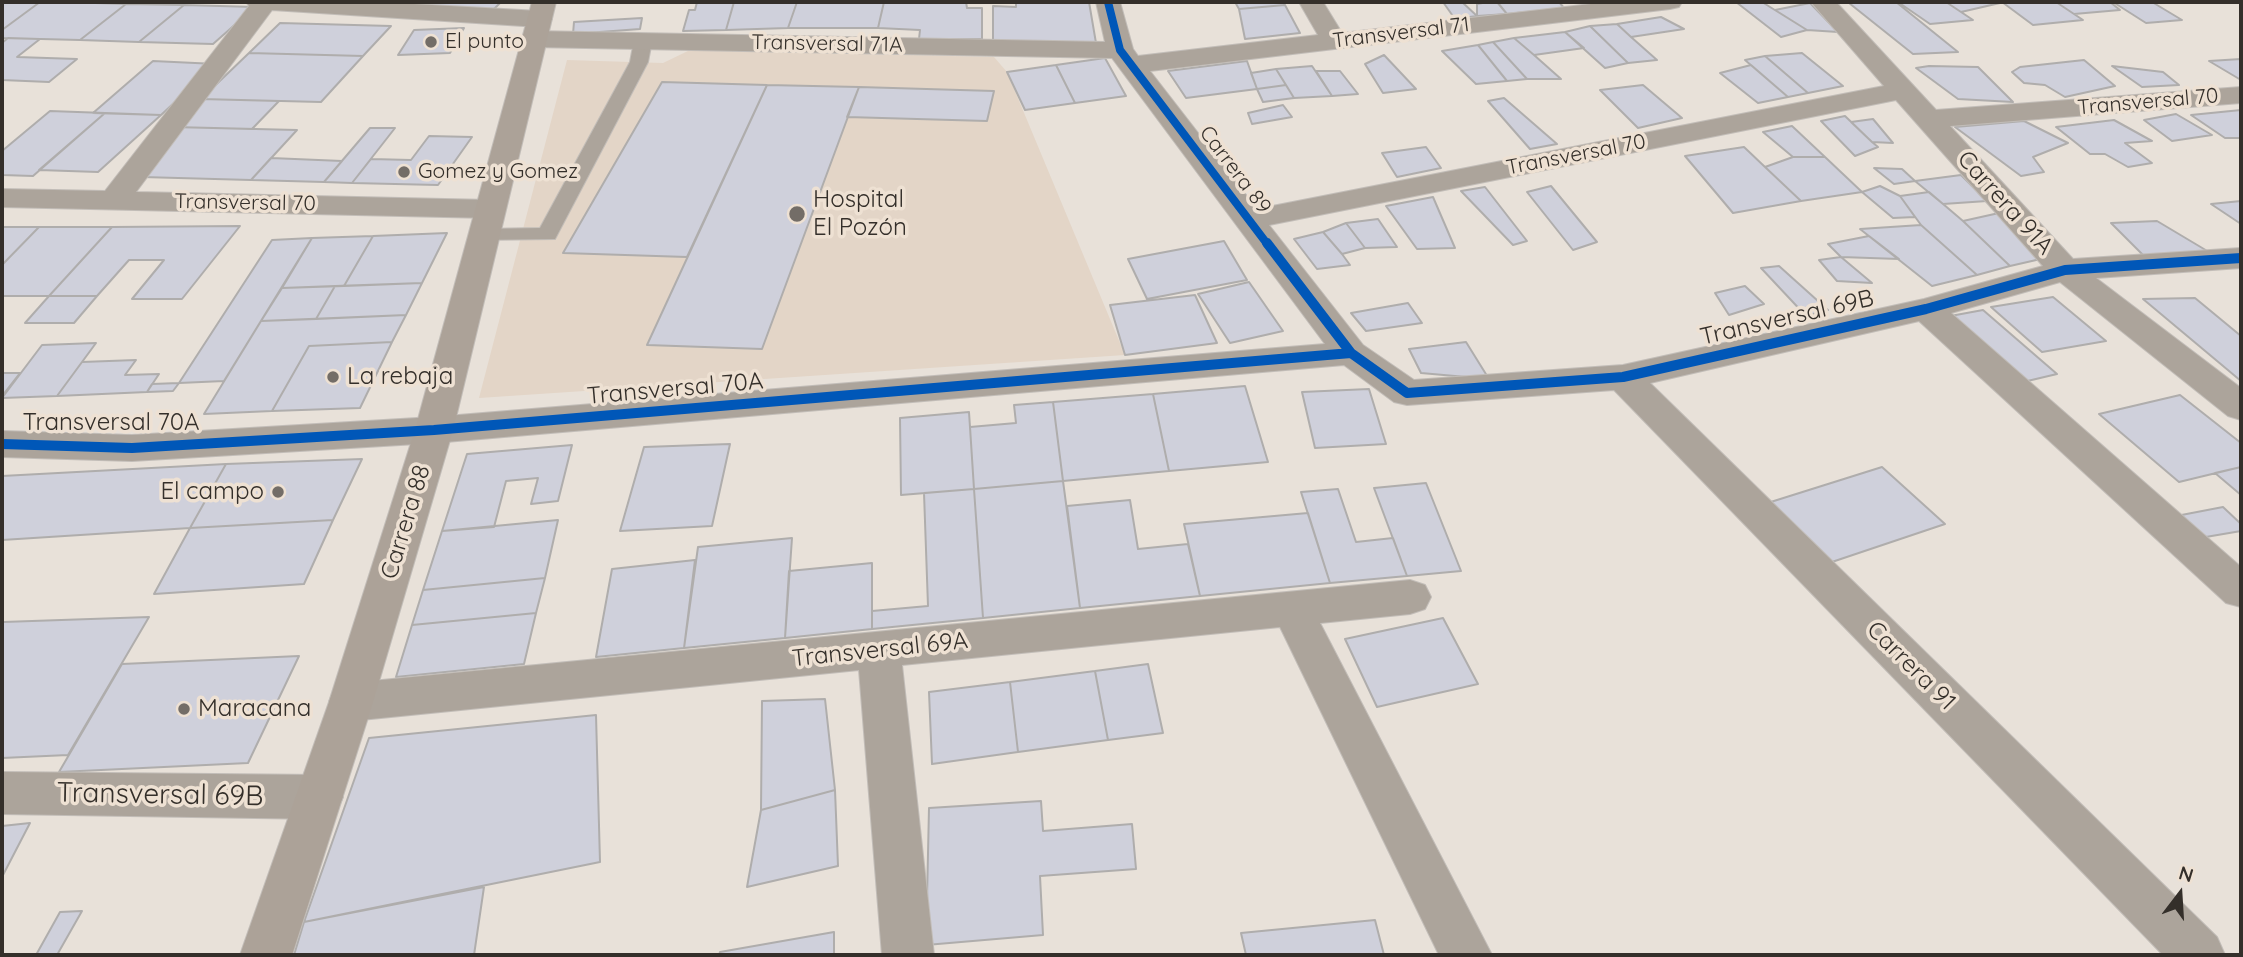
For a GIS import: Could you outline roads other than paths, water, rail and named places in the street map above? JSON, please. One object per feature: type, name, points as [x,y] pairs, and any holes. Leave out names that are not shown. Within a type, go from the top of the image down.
[{"type":"street","name":"Transversal 71A","points":[[258,2],[539,20],[643,41],[1126,57]]},
{"type":"street","points":[[113,201],[265,2]]},
{"type":"street","name":"Carrera 89","points":[[1108,2],[1126,57],[1350,353]]},
{"type":"street","points":[[1311,2],[1334,41]]},
{"type":"street","name":"Transversal 71","points":[[1126,57],[1334,41],[1591,6],[1670,2]]},
{"type":"street","name":"Carrera 91A","points":[[1823,2],[2065,270],[2241,407]]},
{"type":"street","name":"Carrera 88","points":[[267,955],[351,702],[434,430],[539,20]]},
{"type":"street","name":"Transversal 70","points":[[1249,220],[1903,90]]},
{"type":"street","name":"Transversal 70","points":[[1930,119],[2241,95]]},
{"type":"street","name":"Transversal 70","points":[[2,198],[113,201],[486,222]]},
{"type":"street","name":"Transversal 69B","points":[[1350,353],[1407,393],[1623,377],[1926,309],[2065,270],[2241,258]]},
{"type":"street","points":[[1926,309],[2241,591]]},
{"type":"street","name":"Transversal 70A","points":[[2,444],[132,448],[434,430],[1350,353]]},
{"type":"street","name":"Carrera 91","points":[[1623,377],[2199,955]]},
{"type":"street","name":"Transversal 69A","points":[[351,702],[1410,597]]},
{"type":"street","points":[[1292,608],[1466,955]]},
{"type":"street","points":[[879,650],[908,955]]},
{"type":"street","name":"Transversal 69B","points":[[2,793],[319,797]]},
{"type":"lane","points":[[486,222],[547,234],[639,62],[643,41]]},
{"type":"place","name":"El punto","points":[[431,42]]},
{"type":"place","name":"Gomez y Gomez","points":[[404,172]]},
{"type":"place","name":"Hospital El Pozón","points":[[797,214]]},
{"type":"place","name":"La rebaja","points":[[333,377]]},
{"type":"place","name":"El campo","points":[[278,492]]},
{"type":"place","name":"Maracana","points":[[184,709]]}]
